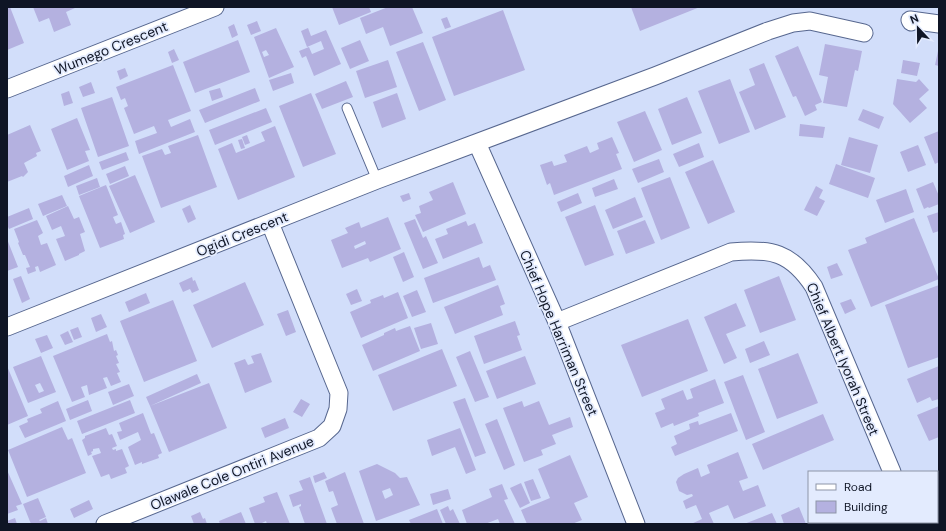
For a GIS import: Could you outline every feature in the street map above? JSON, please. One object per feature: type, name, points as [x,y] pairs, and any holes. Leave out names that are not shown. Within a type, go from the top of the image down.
[{"type":"street","name":"Wumego Crescent","points":[[7,90],[215,7]]},
{"type":"street","points":[[911,22],[910,20],[939,24]]},
{"type":"street","name":"Ogidi Crescent","points":[[7,327],[377,180],[654,76],[768,31],[792,23],[810,21],[864,32]]},
{"type":"street","name":"Chief Hope Harriman Street","points":[[477,143],[557,322],[636,524]]},
{"type":"street","name":"Olawale Cole Ontiri Avenue","points":[[105,524],[319,438],[332,426],[338,410],[339,393],[270,223]]},
{"type":"street","name":"Chief Albert Iyorah Street","points":[[557,322],[731,252],[755,250],[774,253],[795,263],[807,276],[814,287],[892,471]]},
{"type":"lane","points":[[347,108],[377,180]]},
{"type":"building","points":[[7,7],[10,7],[24,43],[7,50]]},
{"type":"building","points":[[33,7],[74,7],[75,8],[66,12],[71,25],[54,32],[49,18],[39,22]]},
{"type":"building","points":[[332,7],[369,7],[371,12],[339,25]]},
{"type":"building","points":[[388,7],[412,7],[423,33],[390,46],[383,27],[366,34],[360,18]]},
{"type":"building","points":[[631,7],[700,7],[640,31]]},
{"type":"building","points":[[503,10],[525,70],[454,96],[432,37]]},
{"type":"building","points":[[447,17],[451,27],[445,29],[441,19]]},
{"type":"building","points":[[257,21],[261,31],[251,35],[247,25]]},
{"type":"building","points":[[234,24],[238,35],[232,38],[228,27]]},
{"type":"building","points":[[276,28],[294,67],[269,78],[254,37]],"holes":[[[266,50],[269,55],[264,57],[262,52]]]},
{"type":"building","points":[[308,28],[311,36],[326,30],[341,64],[314,76],[306,56],[302,58],[299,51],[309,47],[312,54],[324,49],[321,41],[307,47],[301,31]]},
{"type":"building","points":[[238,40],[250,72],[195,93],[183,62]]},
{"type":"building","points":[[360,40],[369,61],[350,69],[341,48]]},
{"type":"building","points":[[423,42],[446,100],[419,111],[396,52]]},
{"type":"building","points":[[825,44],[862,51],[858,71],[855,70],[847,107],[823,103],[828,77],[819,75]]},
{"type":"building","points":[[798,46],[822,102],[815,105],[817,110],[805,116],[796,96],[793,97],[775,56]]},
{"type":"building","points":[[174,49],[179,60],[172,63],[168,52]]},
{"type":"building","points":[[939,51],[939,66],[935,65]]},
{"type":"building","points":[[388,60],[397,87],[365,98],[356,71]]},
{"type":"building","points":[[903,60],[920,63],[917,76],[901,73]]},
{"type":"building","points":[[764,63],[786,117],[755,130],[739,92],[755,85],[749,69]]},
{"type":"building","points":[[173,65],[191,111],[168,120],[171,127],[190,119],[195,132],[139,154],[135,141],[157,133],[154,126],[134,134],[124,108],[128,106],[125,98],[121,100],[116,87]]},
{"type":"building","points":[[125,68],[128,76],[120,80],[117,71]]},
{"type":"building","points":[[291,73],[294,83],[273,91],[269,80]]},
{"type":"building","points":[[730,79],[750,132],[719,144],[698,91]]},
{"type":"building","points":[[897,79],[916,82],[919,79],[929,90],[919,99],[927,108],[910,123],[893,104]]},
{"type":"building","points":[[346,81],[353,97],[322,109],[315,94]]},
{"type":"building","points":[[91,82],[95,93],[83,97],[79,87]]},
{"type":"building","points":[[220,88],[223,97],[212,101],[209,91]]},
{"type":"building","points":[[255,88],[260,101],[205,123],[199,110]]},
{"type":"building","points":[[69,91],[73,103],[64,106],[61,94]]},
{"type":"building","points":[[311,93],[336,154],[303,167],[279,106]]},
{"type":"building","points":[[397,93],[406,119],[382,128],[373,102]]},
{"type":"building","points":[[112,97],[129,146],[98,157],[81,108]]},
{"type":"building","points":[[687,97],[702,133],[672,145],[658,109]]},
{"type":"building","points":[[266,108],[272,122],[215,145],[209,130]]},
{"type":"building","points":[[863,109],[884,117],[879,129],[858,120]]},
{"type":"building","points":[[645,111],[662,150],[634,162],[617,122]]},
{"type":"building","points":[[77,118],[90,150],[85,151],[89,161],[67,170],[51,129]]},
{"type":"building","points":[[800,124],[825,127],[823,138],[799,136]]},
{"type":"building","points":[[30,125],[41,151],[36,153],[37,156],[24,163],[28,172],[23,177],[22,176],[7,182],[7,135]]},
{"type":"building","points":[[275,126],[295,177],[238,200],[218,149],[232,143],[236,153],[265,141],[261,132]]},
{"type":"building","points":[[939,131],[939,162],[935,164],[924,137]]},
{"type":"building","points":[[198,135],[217,187],[161,208],[142,156],[162,149],[165,155],[171,153],[168,146]]},
{"type":"building","points":[[247,135],[250,143],[245,145],[242,137]]},
{"type":"building","points":[[612,137],[619,153],[616,154],[622,169],[554,195],[550,183],[547,185],[540,165],[552,161],[554,166],[567,162],[564,155],[587,146],[590,153],[599,149],[597,143]]},
{"type":"building","points":[[849,137],[878,145],[870,173],[841,165]]},
{"type":"building","points":[[242,139],[245,148],[241,149],[238,140]]},
{"type":"building","points":[[699,143],[704,157],[679,167],[673,154]]},
{"type":"building","points":[[918,145],[926,165],[908,172],[900,152]]},
{"type":"building","points":[[126,152],[129,160],[102,170],[99,162]]},
{"type":"building","points":[[659,159],[664,172],[638,183],[632,169]]},
{"type":"building","points":[[713,160],[735,212],[708,224],[685,172]]},
{"type":"building","points":[[836,164],[875,178],[868,198],[829,184]]},
{"type":"building","points":[[89,165],[93,176],[68,187],[64,176]]},
{"type":"building","points":[[125,166],[129,176],[110,184],[106,174]]},
{"type":"building","points":[[135,175],[155,222],[130,233],[109,186]]},
{"type":"building","points":[[670,177],[690,228],[661,240],[641,188]]},
{"type":"building","points":[[97,178],[100,187],[79,195],[76,186]]},
{"type":"building","points":[[614,179],[618,189],[595,197],[592,188]]},
{"type":"building","points":[[453,182],[466,214],[423,232],[415,215],[421,213],[419,206],[433,200],[429,192]]},
{"type":"building","points":[[933,182],[939,196],[939,204],[924,209],[916,189]]},
{"type":"building","points":[[106,185],[118,215],[113,217],[116,224],[121,222],[125,234],[123,235],[124,239],[100,248],[79,196]]},
{"type":"building","points":[[816,186],[823,190],[819,198],[825,201],[817,216],[804,210]]},
{"type":"building","points":[[906,189],[914,212],[885,223],[876,200]]},
{"type":"building","points":[[409,193],[411,199],[403,202],[400,196]]},
{"type":"building","points":[[578,193],[582,203],[561,212],[557,202]]},
{"type":"building","points":[[62,195],[67,206],[43,216],[38,204]]},
{"type":"building","points":[[635,197],[643,217],[613,229],[605,210]]},
{"type":"building","points":[[190,205],[196,219],[188,223],[182,209]]},
{"type":"building","points":[[595,205],[614,255],[585,266],[565,217]]},
{"type":"building","points":[[68,206],[74,219],[79,217],[85,232],[80,234],[85,251],[65,261],[56,239],[65,236],[61,226],[52,230],[46,216]]},
{"type":"building","points":[[29,208],[33,219],[9,229],[7,225],[7,217]]},
{"type":"building","points":[[939,212],[939,231],[933,233],[927,216]]},
{"type":"building","points":[[388,217],[401,249],[370,262],[368,258],[342,268],[331,240],[348,233],[345,228],[359,222],[361,228]],"holes":[[[365,241],[366,244],[355,249],[354,246]]]},
{"type":"building","points":[[914,218],[939,279],[871,307],[848,250],[867,243],[865,238]]},
{"type":"building","points":[[415,219],[423,238],[426,236],[438,263],[423,269],[404,223]]},
{"type":"building","points":[[37,220],[43,233],[38,236],[41,245],[47,243],[56,265],[40,272],[38,266],[35,267],[36,271],[28,274],[26,268],[30,267],[25,255],[23,255],[14,229]]},
{"type":"building","points":[[645,220],[655,243],[626,254],[617,231]]},
{"type":"building","points":[[466,221],[468,226],[475,223],[483,243],[443,259],[435,239],[448,234],[446,229]]},
{"type":"building","points":[[7,239],[18,267],[7,271]]},
{"type":"building","points":[[404,252],[414,277],[403,282],[393,257]]},
{"type":"building","points":[[479,257],[483,268],[490,265],[496,280],[433,303],[424,278]]},
{"type":"building","points":[[837,263],[843,275],[831,279],[827,267]]},
{"type":"building","points":[[21,276],[30,299],[22,303],[13,279]]},
{"type":"building","points":[[779,276],[796,320],[760,333],[744,290]]},
{"type":"building","points":[[192,277],[193,281],[195,280],[199,290],[192,293],[190,289],[183,292],[179,283]]},
{"type":"building","points":[[245,282],[264,325],[212,348],[193,305]]},
{"type":"building","points":[[498,285],[505,304],[500,306],[503,315],[455,334],[444,307]]},
{"type":"building","points":[[939,285],[939,357],[908,368],[885,305]]},
{"type":"building","points":[[357,289],[362,301],[351,305],[346,294]]},
{"type":"building","points":[[417,290],[426,312],[412,317],[403,296]]},
{"type":"building","points":[[398,292],[408,318],[361,338],[350,312],[371,303],[370,300],[383,295],[384,298]]},
{"type":"building","points":[[146,293],[150,303],[129,312],[125,302]]},
{"type":"building","points":[[851,299],[856,309],[845,314],[840,303]]},
{"type":"building","points":[[173,300],[197,361],[144,382],[120,321]]},
{"type":"building","points":[[736,303],[746,326],[726,334],[737,358],[724,364],[704,317]]},
{"type":"building","points":[[288,310],[296,332],[286,336],[277,314]]},
{"type":"building","points":[[101,314],[107,327],[96,332],[91,318]]},
{"type":"building","points":[[688,319],[708,371],[642,397],[621,345]]},
{"type":"building","points":[[515,321],[520,335],[517,336],[522,350],[484,364],[474,336]]},
{"type":"building","points":[[431,323],[438,344],[421,349],[414,328]]},
{"type":"building","points":[[410,326],[420,351],[373,371],[362,345],[395,328],[396,331]]},
{"type":"building","points":[[78,327],[82,337],[74,340],[70,330]]},
{"type":"building","points":[[68,331],[73,342],[65,345],[60,335]]},
{"type":"building","points":[[107,334],[110,342],[112,341],[114,351],[116,350],[118,355],[116,356],[119,363],[116,364],[120,372],[117,373],[121,382],[111,386],[107,377],[103,378],[107,388],[89,395],[87,385],[81,387],[85,397],[72,402],[53,356]]},
{"type":"building","points":[[47,335],[53,348],[41,353],[35,339]]},
{"type":"building","points":[[764,341],[770,355],[750,363],[745,349]]},
{"type":"building","points":[[442,349],[457,386],[393,411],[378,375]]},
{"type":"building","points":[[470,351],[489,397],[475,402],[456,357]]},
{"type":"building","points":[[261,353],[272,382],[245,393],[234,363],[245,359],[248,365],[254,363],[251,356]]},
{"type":"building","points":[[798,353],[818,403],[777,419],[758,369]]},
{"type":"building","points":[[41,356],[56,392],[28,403],[13,367]],"holes":[[[40,383],[44,391],[39,393],[35,385]]]},
{"type":"building","points":[[525,356],[536,384],[497,399],[486,371]]},
{"type":"building","points":[[7,366],[28,416],[7,425]]},
{"type":"building","points":[[939,366],[939,399],[932,401],[930,397],[917,403],[907,379]]},
{"type":"building","points":[[197,374],[201,383],[150,406],[146,397]]},
{"type":"building","points":[[743,375],[765,432],[746,440],[724,382]]},
{"type":"building","points":[[715,379],[724,403],[698,413],[699,416],[674,426],[673,423],[661,428],[655,413],[665,409],[661,399],[683,390],[687,400],[693,398],[690,389]]},
{"type":"building","points":[[209,383],[227,428],[169,452],[150,406]]},
{"type":"building","points":[[129,384],[134,396],[113,405],[108,392]]},
{"type":"building","points":[[465,398],[486,453],[475,457],[453,402]]},
{"type":"building","points":[[301,399],[310,404],[302,417],[293,412]]},
{"type":"building","points":[[88,400],[92,411],[70,420],[66,409]]},
{"type":"building","points":[[130,400],[135,413],[82,434],[77,421]]},
{"type":"building","points":[[58,401],[66,421],[25,438],[19,426],[28,422],[27,419],[42,413],[40,409]]},
{"type":"building","points":[[522,401],[524,407],[539,401],[549,425],[570,417],[573,427],[552,435],[556,444],[541,450],[543,455],[524,462],[503,408]]},
{"type":"building","points":[[939,406],[939,437],[929,441],[917,415]]},
{"type":"building","points":[[143,413],[151,434],[154,433],[162,453],[158,455],[159,458],[135,465],[128,447],[141,440],[138,432],[120,440],[117,432],[122,431],[119,423]]},
{"type":"building","points":[[731,413],[738,431],[675,456],[671,447],[677,444],[674,436],[690,429],[689,424],[698,421],[699,425]]},
{"type":"building","points":[[823,414],[834,440],[763,470],[752,444]]},
{"type":"building","points":[[285,418],[289,428],[265,438],[261,428]]},
{"type":"building","points":[[497,419],[515,465],[504,470],[485,424]]},
{"type":"building","points":[[62,427],[68,440],[72,438],[86,473],[27,497],[8,450]]},
{"type":"building","points":[[106,428],[109,435],[112,434],[117,446],[112,448],[113,450],[116,449],[116,451],[122,449],[129,466],[125,468],[127,473],[111,479],[109,474],[101,477],[92,456],[101,453],[99,448],[93,449],[91,452],[92,454],[88,456],[82,440],[85,436]]},
{"type":"building","points":[[460,428],[476,470],[466,474],[455,447],[432,456],[427,440]]},
{"type":"building","points":[[738,452],[748,478],[739,481],[743,491],[758,485],[766,506],[734,519],[728,505],[709,513],[714,524],[691,524],[702,519],[696,505],[686,509],[683,501],[693,496],[692,494],[687,495],[679,491],[676,482],[678,478],[698,468],[701,477],[710,473],[707,465]]},
{"type":"building","points":[[570,455],[588,497],[574,503],[582,520],[572,524],[527,524],[521,510],[550,498],[538,469]]},
{"type":"building","points":[[377,464],[395,473],[400,478],[407,477],[420,505],[376,521],[359,471]],"holes":[[[390,488],[393,495],[385,499],[382,491]]]},
{"type":"building","points":[[7,470],[22,504],[16,506],[18,510],[7,514]]},
{"type":"building","points":[[324,472],[327,478],[315,483],[313,476]]},
{"type":"building","points":[[345,472],[364,524],[337,524],[331,508],[338,505],[333,491],[329,492],[325,481]]},
{"type":"building","points":[[310,477],[327,524],[305,524],[299,507],[301,504],[293,507],[289,495],[303,490],[299,481]]},
{"type":"building","points":[[533,479],[541,498],[531,501],[524,482]]},
{"type":"building","points":[[521,483],[530,503],[520,508],[510,488]]},
{"type":"building","points":[[502,484],[508,499],[504,500],[515,524],[500,524],[498,519],[485,524],[467,524],[462,510],[492,497],[489,489]]},
{"type":"building","points":[[448,489],[451,499],[433,505],[430,494]]},
{"type":"building","points":[[277,492],[290,524],[267,524],[266,521],[260,524],[255,524],[249,508],[265,502],[263,497]]},
{"type":"building","points":[[38,498],[46,517],[39,520],[40,521],[46,518],[48,524],[31,524],[23,504]]},
{"type":"building","points":[[89,500],[93,509],[74,518],[70,509]]},
{"type":"building","points":[[448,506],[450,511],[453,509],[460,524],[446,524],[440,510]]},
{"type":"building","points":[[799,507],[806,524],[784,524],[781,515]]},
{"type":"building","points":[[437,509],[443,524],[411,524],[409,520]]},
{"type":"building","points":[[200,512],[203,519],[205,518],[207,524],[194,524],[191,516]]},
{"type":"building","points":[[241,512],[246,524],[220,524],[219,521]]},
{"type":"building","points":[[772,513],[777,524],[744,524]]},
{"type":"building","points":[[15,518],[17,524],[7,524],[7,521]]},
{"type":"building","points":[[814,523],[863,524],[814,524]]}]
